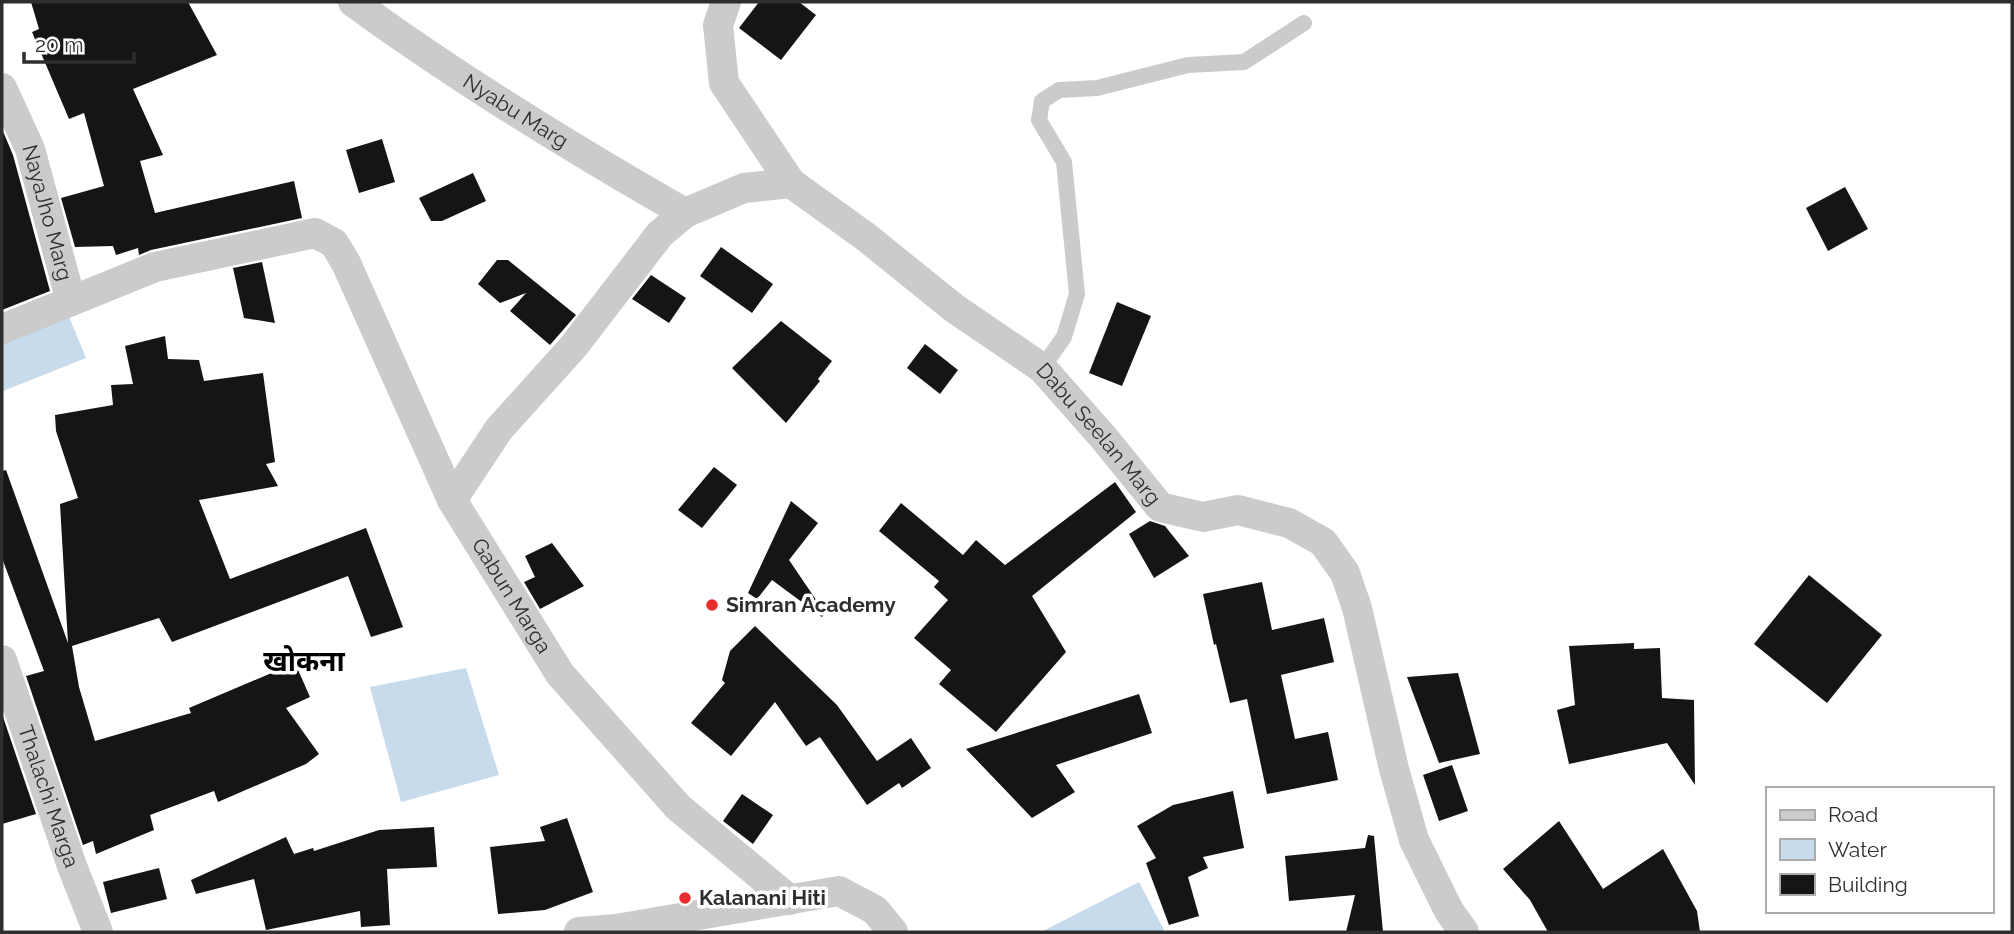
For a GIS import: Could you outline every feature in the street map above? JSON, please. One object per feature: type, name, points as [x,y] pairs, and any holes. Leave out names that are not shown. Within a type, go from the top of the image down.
[{"type":"street","name":"Nyabu Marg","points":[[352,2],[429,57],[600,164],[685,213]]},
{"type":"street","name":"Dabu Seelan Marg","points":[[726,2],[718,25],[724,83],[791,183],[866,237],[954,308],[1041,368],[1104,437],[1160,507],[1203,517],[1238,510],[1289,523],[1323,542],[1345,573],[1357,608],[1394,769],[1414,840],[1449,911],[1464,932]]},
{"type":"street","name":"NayaJho Marg","points":[[2,88],[30,149],[71,302]]},
{"type":"street","points":[[452,500],[499,429],[573,347],[660,234],[685,213],[744,188],[791,183]]},
{"type":"street","name":"Gabun Marga","points":[[71,302],[155,267],[315,233],[334,243],[346,263],[452,500],[559,674],[678,807],[790,900]]},
{"type":"street","points":[[2,329],[71,302]]},
{"type":"street","name":"Thalachi Marga","points":[[2,660],[72,866],[98,932]]},
{"type":"street","points":[[579,932],[616,929],[839,891],[875,910],[893,932]]},
{"type":"lane","points":[[1041,368],[1063,337],[1077,294],[1064,162],[1040,120],[1042,101],[1059,90],[1097,88],[1188,65],[1244,62],[1304,23]]},
{"type":"water","points":[[65,307],[86,358],[3,391],[2,333]]},
{"type":"water","points":[[466,668],[499,775],[401,802],[370,687]]},
{"type":"water","points":[[1139,882],[1165,932],[1041,932]]},
{"type":"building","points":[[31,2],[188,2],[217,55],[133,89],[163,155],[140,161],[155,213],[294,181],[302,218],[151,250],[139,255],[138,248],[116,255],[113,246],[75,247],[61,198],[104,186],[84,113],[69,119],[32,32],[39,29]]},
{"type":"building","points":[[759,2],[799,2],[816,15],[781,60],[739,28]]},
{"type":"building","points":[[2,129],[13,155],[50,291],[2,310]]},
{"type":"building","points":[[382,139],[395,182],[359,193],[346,150]]},
{"type":"building","points":[[473,173],[486,201],[442,221],[431,221],[419,198]]},
{"type":"building","points":[[1845,187],[1868,229],[1828,251],[1806,208]]},
{"type":"building","points":[[721,247],[773,284],[752,313],[700,276]]},
{"type":"building","points":[[497,260],[508,260],[576,315],[550,345],[510,311],[526,293],[500,303],[478,284]]},
{"type":"building","points":[[262,262],[275,323],[244,318],[233,268]]},
{"type":"building","points":[[651,275],[686,298],[669,323],[632,299]]},
{"type":"building","points":[[1117,302],[1151,316],[1122,386],[1089,373]]},
{"type":"building","points":[[781,321],[832,361],[818,379],[820,381],[786,423],[732,368]]},
{"type":"building","points":[[165,336],[168,359],[199,360],[204,381],[263,373],[275,462],[266,464],[278,486],[199,500],[230,579],[366,528],[403,627],[371,637],[348,576],[172,642],[159,618],[72,646],[79,687],[95,741],[191,713],[189,708],[295,663],[310,697],[286,708],[319,754],[306,764],[218,802],[214,791],[150,815],[154,830],[96,854],[93,841],[83,845],[26,676],[44,671],[2,558],[2,471],[6,470],[68,643],[60,504],[78,498],[56,431],[55,415],[113,405],[111,385],[133,384],[125,346]]},
{"type":"building","points":[[925,344],[958,370],[940,394],[907,368]]},
{"type":"building","points":[[714,467],[737,485],[702,528],[678,510]]},
{"type":"building","points":[[1115,482],[1136,512],[1032,596],[1066,652],[996,732],[939,684],[951,670],[914,638],[948,600],[934,587],[939,581],[879,531],[901,503],[963,555],[976,540],[1005,565]]},
{"type":"building","points":[[791,501],[818,523],[789,560],[825,613],[822,617],[772,580],[757,599],[748,593]]},
{"type":"building","points":[[1150,521],[1165,526],[1189,556],[1154,578],[1129,534]]},
{"type":"building","points":[[552,543],[584,586],[540,609],[524,582],[535,577],[525,556]]},
{"type":"building","points":[[1809,575],[1882,635],[1827,703],[1754,644]]},
{"type":"building","points":[[1262,582],[1272,630],[1324,618],[1334,662],[1281,675],[1295,739],[1328,732],[1338,780],[1267,794],[1247,699],[1230,703],[1203,594]]},
{"type":"building","points":[[755,626],[837,705],[877,761],[911,738],[931,768],[902,788],[899,783],[867,805],[820,737],[806,746],[775,702],[731,756],[691,723],[725,683],[722,680],[730,651]]},
{"type":"building","points":[[1634,643],[1634,649],[1660,648],[1662,698],[1694,700],[1695,785],[1667,743],[1569,764],[1557,710],[1575,705],[1569,646]]},
{"type":"building","points":[[1458,673],[1480,754],[1439,763],[1407,677]]},
{"type":"building","points":[[1139,694],[1152,733],[1056,765],[1075,792],[1032,818],[966,749]]},
{"type":"building","points":[[2,714],[36,814],[2,824]]},
{"type":"building","points":[[1452,765],[1468,811],[1439,821],[1423,775]]},
{"type":"building","points":[[1233,791],[1244,848],[1203,857],[1208,868],[1188,877],[1199,916],[1169,925],[1146,863],[1156,858],[1137,826],[1173,805]]},
{"type":"building","points":[[742,794],[773,815],[753,844],[723,821]]},
{"type":"building","points":[[567,818],[593,892],[545,910],[498,914],[490,847],[545,841],[540,827]]},
{"type":"building","points":[[1559,821],[1603,889],[1663,849],[1697,911],[1700,932],[1548,932],[1530,900],[1503,869]]},
{"type":"building","points":[[434,827],[437,867],[387,869],[390,925],[361,927],[360,911],[266,930],[254,879],[196,894],[191,880],[286,837],[294,854],[313,848],[314,851],[379,830]]},
{"type":"building","points":[[1368,835],[1374,836],[1383,932],[1346,932],[1355,895],[1289,901],[1285,856],[1365,848]]},
{"type":"building","points":[[159,868],[167,899],[111,913],[103,882]]},
{"type":"place","name":"Simran Academy","points":[[712,605]]},
{"type":"place","name":"Kalanani Hiti","points":[[685,898]]},
{"type":"district","name":"खोकना","points":[[304,661]]}]
